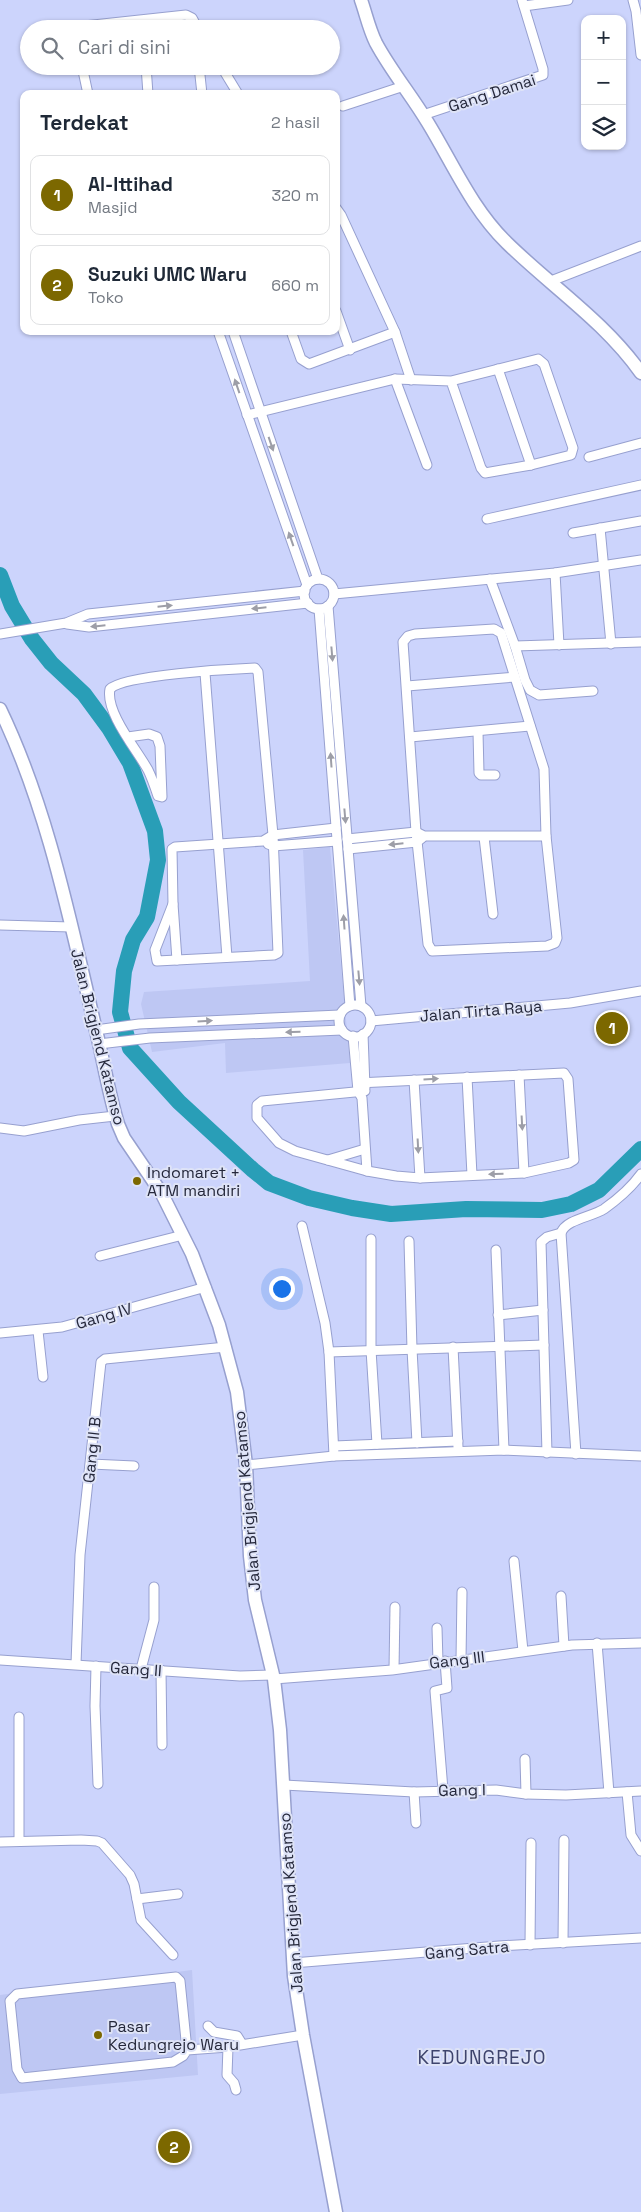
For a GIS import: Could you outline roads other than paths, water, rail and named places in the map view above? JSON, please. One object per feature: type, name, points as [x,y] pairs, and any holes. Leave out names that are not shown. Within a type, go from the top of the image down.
[{"type":"street","points":[[361,0],[376,43],[423,115],[480,212],[507,243],[612,336],[641,373]]},
{"type":"street","points":[[523,3],[568,0]]},
{"type":"street","points":[[633,0],[636,10],[641,55]]},
{"type":"street","name":"Gang Damai","points":[[423,115],[543,75],[543,68],[523,3]]},
{"type":"street","points":[[162,20],[186,15],[193,20]]},
{"type":"street","points":[[84,75],[87,90]]},
{"type":"street","points":[[147,75],[148,90]]},
{"type":"street","points":[[201,75],[202,90]]},
{"type":"street","points":[[226,75],[236,90]]},
{"type":"street","points":[[343,106],[404,86]]},
{"type":"street","points":[[340,216],[395,332],[411,380]]},
{"type":"street","points":[[551,281],[641,246]]},
{"type":"street","points":[[340,322],[350,350]]},
{"type":"street","points":[[292,335],[301,359],[307,364],[322,361],[395,332]]},
{"type":"street","points":[[219,335],[306,588],[308,603],[313,607],[324,607],[331,602],[334,594],[329,582],[318,579]]},
{"type":"street","points":[[234,335],[318,579]]},
{"type":"street","points":[[247,415],[395,379],[451,381],[538,359],[543,362],[548,373],[573,451],[566,457],[484,473],[451,381]]},
{"type":"street","points":[[498,369],[531,465]]},
{"type":"street","points":[[395,379],[427,465]]},
{"type":"street","points":[[589,457],[641,443]]},
{"type":"street","points":[[487,519],[641,485]]},
{"type":"street","points":[[573,533],[641,521]]},
{"type":"street","points":[[600,528],[611,644]]},
{"type":"street","points":[[334,594],[555,573],[641,560]]},
{"type":"street","points":[[555,573],[559,645]]},
{"type":"street","points":[[3,633],[66,624],[88,614],[306,588],[318,579]]},
{"type":"street","points":[[490,579],[515,646],[525,680],[533,693],[539,695],[594,691]]},
{"type":"street","points":[[66,624],[89,628],[308,603]]},
{"type":"street","points":[[324,607],[336,828],[350,1006]]},
{"type":"street","points":[[324,607],[348,844],[361,1006]]},
{"type":"street","points":[[496,629],[501,633],[515,677],[544,769],[546,836],[557,938],[555,943],[547,946],[430,950],[403,642],[408,636],[415,634],[496,629]]},
{"type":"street","points":[[515,646],[641,642]]},
{"type":"street","points":[[128,737],[153,734],[158,738],[162,797],[158,796],[147,769],[128,737],[111,705],[109,697],[112,687],[116,684],[139,679],[255,668],[258,672],[273,846],[278,953],[274,955],[158,961],[154,955],[173,904]]},
{"type":"street","points":[[205,673],[227,957]]},
{"type":"street","points":[[407,686],[515,677]]},
{"type":"street","name":"Jalan Brigjend Katamso","points":[[0,709],[44,821],[71,926],[115,1116],[124,1138],[156,1184],[183,1235],[206,1287],[226,1346],[237,1392],[246,1464],[250,1556],[255,1600],[273,1677],[284,1785],[293,1963],[303,2036],[336,2212]]},
{"type":"street","points":[[410,737],[530,726]]},
{"type":"street","points":[[478,732],[479,773],[481,775],[495,775]]},
{"type":"street","points":[[177,960],[172,849],[175,847],[262,841],[272,835],[336,828]]},
{"type":"street","points":[[348,844],[419,837],[546,836]]},
{"type":"street","points":[[484,837],[493,914]]},
{"type":"street","points":[[262,841],[273,846],[337,841]]},
{"type":"street","points":[[0,925],[71,926]]},
{"type":"street","name":"Jalan Tirta Raya","points":[[371,1021],[570,1003],[641,991]]},
{"type":"street","points":[[96,1030],[139,1024],[340,1015],[350,1006],[361,1006],[368,1012],[371,1021],[370,1026],[363,1034],[353,1036],[342,1030],[150,1038],[99,1044]]},
{"type":"street","points":[[340,1015],[342,1030]]},
{"type":"street","points":[[183,1022],[184,1037]]},
{"type":"street","points":[[148,1024],[150,1038]]},
{"type":"street","points":[[361,1089],[363,1034]]},
{"type":"street","points":[[353,1036],[361,1089],[367,1171]]},
{"type":"street","points":[[562,1072],[566,1074],[573,1161],[569,1164],[524,1173],[420,1178],[367,1171],[295,1150],[279,1143],[257,1118],[257,1105],[262,1101],[361,1089],[414,1080],[562,1072]]},
{"type":"street","points":[[519,1075],[524,1173]]},
{"type":"street","points":[[467,1077],[472,1175]]},
{"type":"street","points":[[414,1080],[420,1178]]},
{"type":"street","points":[[0,1128],[24,1131],[79,1120],[115,1116]]},
{"type":"street","points":[[327,1160],[365,1149]]},
{"type":"street","points":[[576,1454],[561,1234],[565,1226],[602,1210],[616,1200],[634,1184],[641,1174]]},
{"type":"street","points":[[302,1226],[325,1323],[329,1352],[334,1456]]},
{"type":"street","points":[[546,1453],[541,1242],[547,1237],[561,1234]]},
{"type":"street","points":[[100,1256],[183,1235]]},
{"type":"street","points":[[371,1239],[371,1350],[377,1444]]},
{"type":"street","points":[[409,1241],[417,1443]]},
{"type":"street","points":[[496,1250],[504,1450]]},
{"type":"street","name":"Gang IV","points":[[0,1333],[38,1331],[86,1322],[206,1287]]},
{"type":"street","points":[[498,1315],[543,1310]]},
{"type":"street","points":[[38,1331],[43,1377]]},
{"type":"street","points":[[329,1352],[544,1345]]},
{"type":"street","name":"Gang II B","points":[[76,1664],[80,1555],[102,1360],[226,1346]]},
{"type":"street","points":[[453,1347],[458,1452]]},
{"type":"street","points":[[334,1446],[458,1441]]},
{"type":"street","points":[[246,1464],[334,1456],[504,1450],[641,1456]]},
{"type":"street","points":[[91,1464],[134,1466]]},
{"type":"street","points":[[514,1561],[523,1651]]},
{"type":"street","points":[[141,1668],[154,1620],[154,1586]]},
{"type":"street","points":[[461,1660],[462,1592]]},
{"type":"street","points":[[561,1596],[564,1646]]},
{"type":"street","points":[[394,1669],[395,1607]]},
{"type":"street","points":[[437,1628],[447,1688],[435,1692],[443,1790]]},
{"type":"street","points":[[597,1643],[609,1793]]},
{"type":"street","name":"Gang III","points":[[273,1677],[394,1669],[564,1646],[597,1643],[641,1643]]},
{"type":"street","name":"Gang II","points":[[0,1660],[273,1677]]},
{"type":"street","points":[[96,1666],[95,1706],[98,1784]]},
{"type":"street","points":[[161,1670],[162,1745]]},
{"type":"street","points":[[19,1717],[19,1841]]},
{"type":"street","points":[[525,1759],[526,1794]]},
{"type":"street","name":"Gang I","points":[[284,1785],[414,1792],[496,1790],[526,1794],[566,1795],[641,1791]]},
{"type":"street","points":[[414,1792],[416,1823]]},
{"type":"street","points":[[627,1792],[631,1835],[641,1851]]},
{"type":"street","points":[[563,1943],[564,1840]]},
{"type":"street","points":[[0,1842],[98,1841],[107,1848],[130,1875],[141,1920],[173,1955]]},
{"type":"street","points":[[530,1945],[531,1843]]},
{"type":"street","points":[[137,1899],[178,1894]]},
{"type":"street","name":"Gang Satra","points":[[293,1963],[641,1938]]},
{"type":"street","points":[[176,1977],[180,1981],[187,2050],[183,2056],[173,2062],[22,2078],[17,2069],[10,2001],[16,1994],[176,1977]]},
{"type":"street","points":[[208,2026],[214,2032],[237,2036],[242,2044]]},
{"type":"street","points":[[187,2050],[228,2047],[303,2036]]},
{"type":"street","points":[[228,2047],[228,2075],[234,2083],[236,2090]]},
{"type":"waterway","points":[[0,575],[12,606],[32,639],[51,663],[84,694],[109,728],[130,763],[155,831],[158,860],[147,917],[133,940],[124,971],[120,1012],[130,1048],[179,1102],[253,1170],[269,1183],[309,1198],[352,1208],[391,1214],[466,1209],[542,1210],[571,1204],[599,1190],[641,1149]]},
{"type":"place","name":"Al-Ittihad","points":[[612,1028]]},
{"type":"place","name":"Indomaret + ATM mandiri","points":[[137,1181]]},
{"type":"place","name":"Pasar Kedungrejo Waru","points":[[98,2035]]},
{"type":"place","name":"Suzuki UMC Waru","points":[[174,2147]]},
{"type":"district","name":"KEDUNGREJO","points":[[482,2057]]}]
